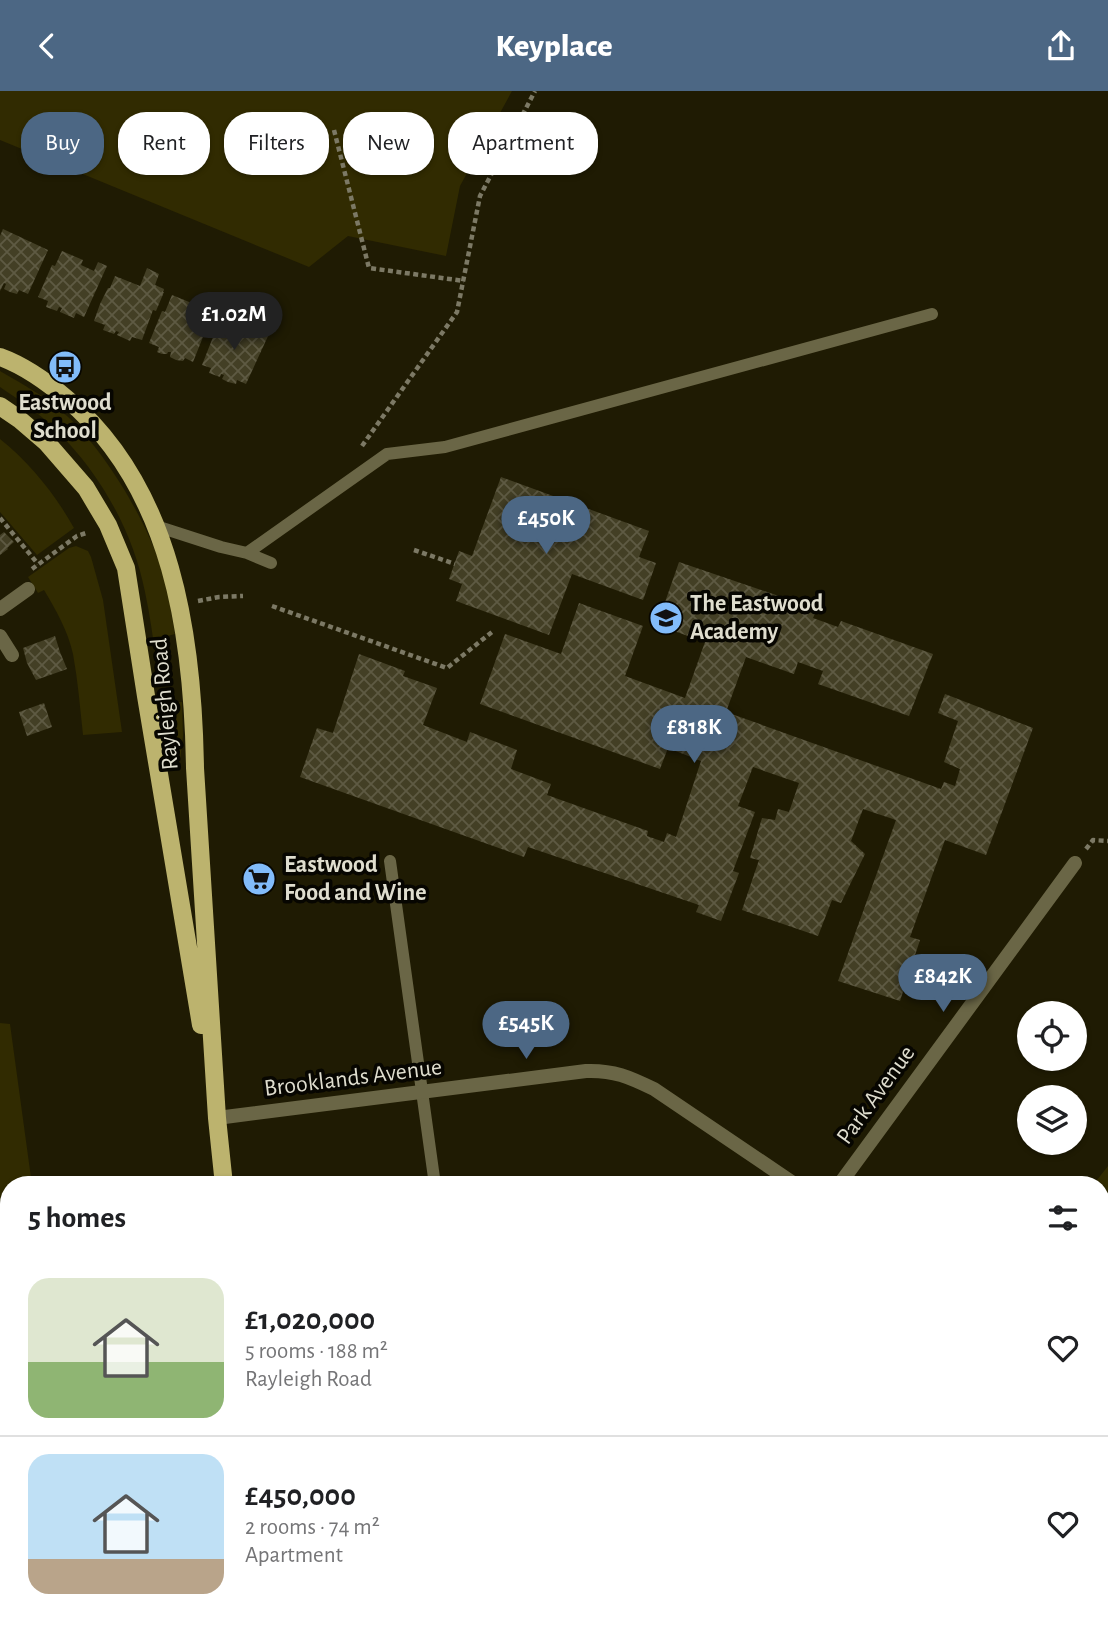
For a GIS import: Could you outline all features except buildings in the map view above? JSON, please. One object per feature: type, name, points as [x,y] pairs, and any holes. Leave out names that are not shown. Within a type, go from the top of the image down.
[{"type":"main road","name":"Rayleigh Road","points":[[0,357],[36,375],[58,391],[103,434],[142,494],[173,575],[193,708],[217,1118],[223,1176]]},
{"type":"main road","name":"Rayleigh Road","points":[[0,406],[47,443],[86,488],[108,525],[126,568],[217,1118]]},
{"type":"street","points":[[0,609],[28,589]]},
{"type":"street","points":[[0,636],[12,655]]},
{"type":"street","name":"Park Avenue","points":[[846,1176],[1075,863]]},
{"type":"street","name":"Brooklands Avenue","points":[[217,1118],[586,1071],[608,1071],[654,1089],[783,1176]]},
{"type":"lane","points":[[247,553],[387,454],[445,447],[932,314]]},
{"type":"lane","points":[[156,526],[247,553],[271,563]]},
{"type":"lane","points":[[390,861],[434,1176]]},
{"type":"path","points":[[355,456],[457,312],[480,196],[535,91]]},
{"type":"path","points":[[334,130],[369,268],[464,281]]},
{"type":"path","points":[[0,518],[38,565]]},
{"type":"path","points":[[28,589],[20,578],[77,536],[87,532]]},
{"type":"path","points":[[414,550],[455,564]]},
{"type":"path","points":[[195,602],[243,596]]},
{"type":"path","points":[[272,606],[447,668],[492,632]]},
{"type":"shaded area","points":[[0,91],[512,91],[501,112],[448,112],[448,175],[466,175],[460,186],[446,256],[348,236],[309,267],[85,175],[104,175],[104,112],[21,112],[21,149],[0,140]]},
{"type":"shaded area","points":[[0,371],[67,416],[98,451],[128,495],[161,565],[175,634],[164,637],[156,661],[140,569],[112,504],[86,464],[55,429],[0,387]]},
{"type":"shaded area","points":[[0,439],[22,458],[41,480],[74,528],[37,555],[0,512]]},
{"type":"shaded area","points":[[76,546],[88,551],[91,557],[103,600],[122,732],[83,735],[75,664],[68,637],[44,590],[38,593],[28,577],[69,548]]},
{"type":"shaded area","points":[[182,702],[183,736],[179,768],[171,769],[163,703]]},
{"type":"shaded area","points":[[0,1023],[10,1024],[31,1176],[0,1176]]},
{"type":"shaded area","points":[[1108,1166],[1108,1176],[1100,1176]]},
{"type":"place","name":"Eastwood School","points":[[65,367]]},
{"type":"place","name":"The Eastwood Academy","points":[[666,618]]},
{"type":"place","name":"Eastwood Food and Wine","points":[[259,879]]}]
